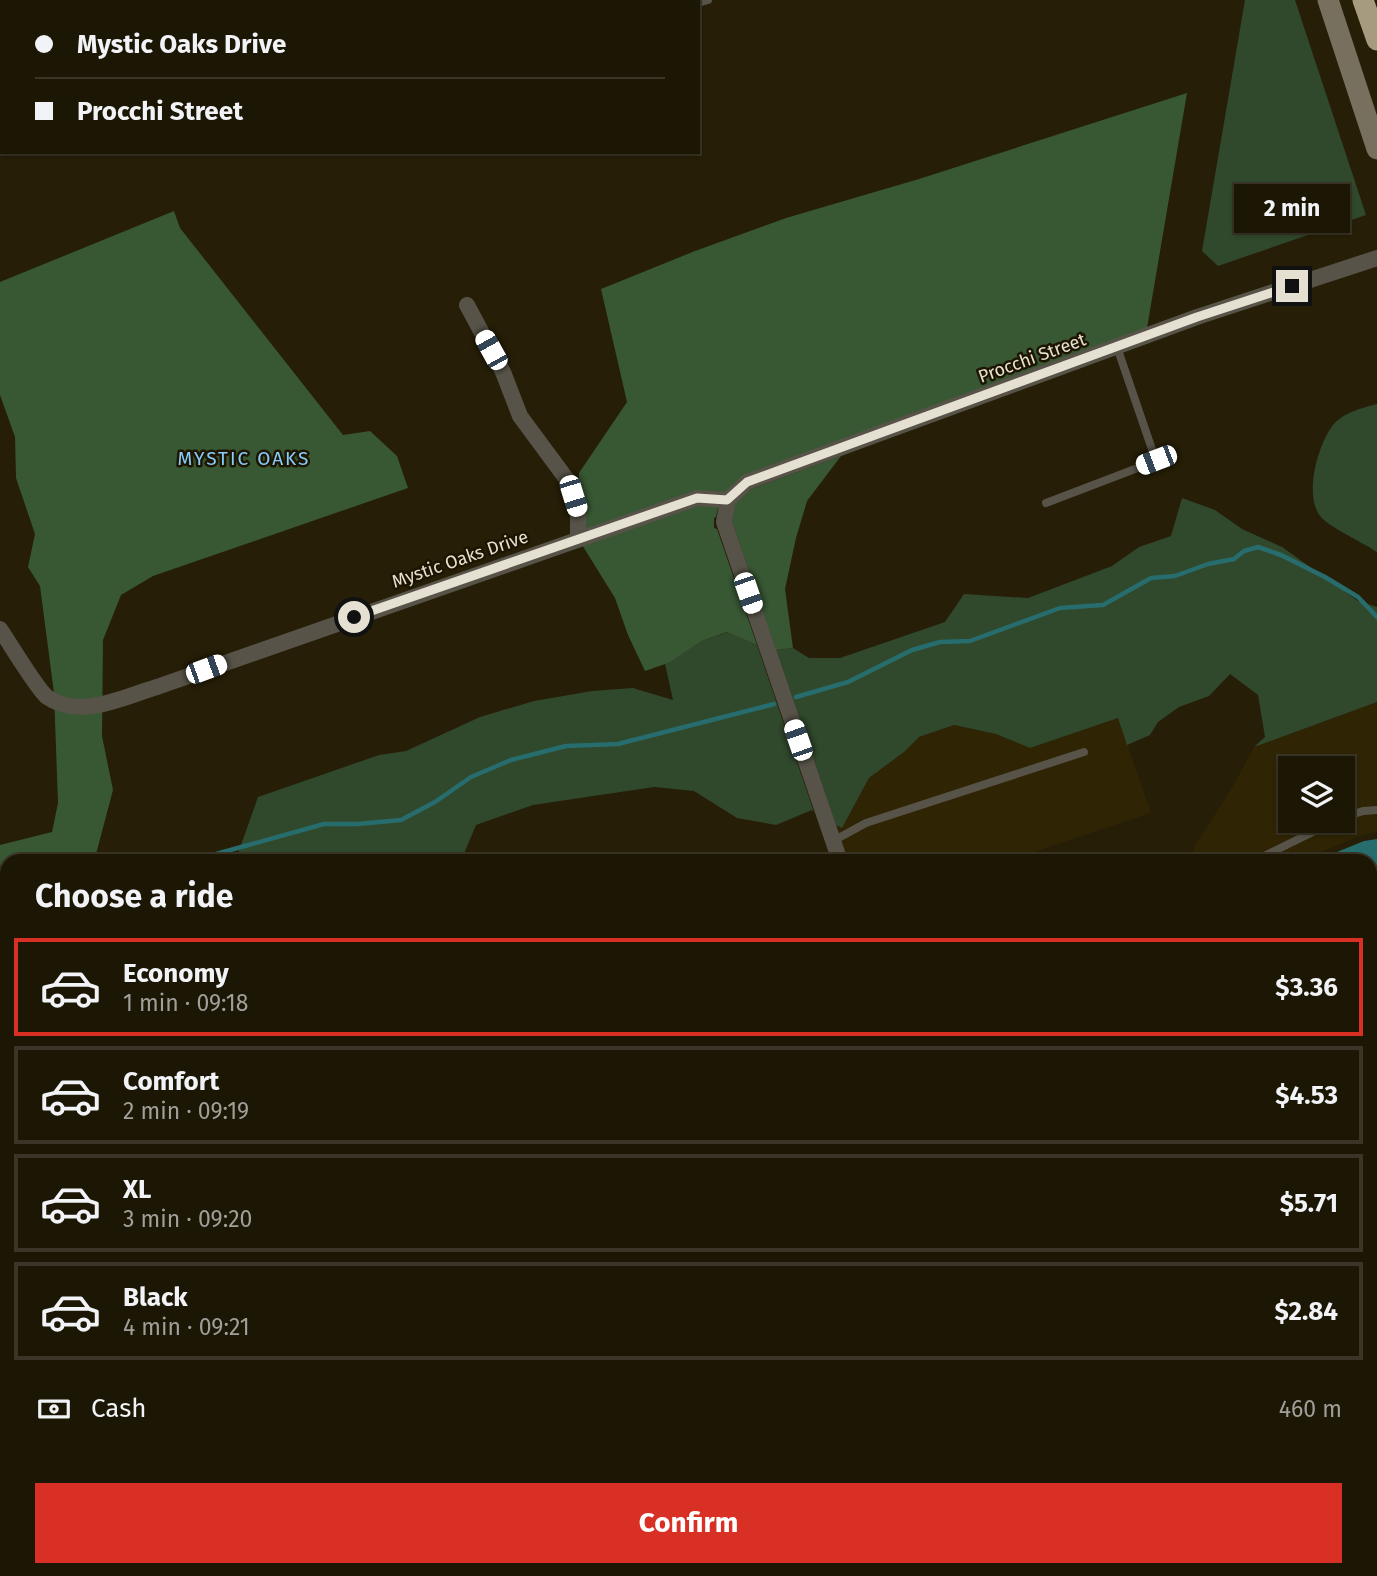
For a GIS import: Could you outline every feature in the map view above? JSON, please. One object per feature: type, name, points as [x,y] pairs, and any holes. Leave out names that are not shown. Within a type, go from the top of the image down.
[{"type":"highway","points":[[1363,0],[1377,40]]},
{"type":"street","points":[[1328,0],[1377,149]]},
{"type":"street","name":"Procchi Street","points":[[727,500],[747,482],[1197,317],[1377,258]]},
{"type":"street","points":[[467,306],[503,372],[520,416],[568,481],[578,512],[578,538]]},
{"type":"street","name":"Mystic Oaks Drive","points":[[0,629],[46,696],[73,708],[99,705],[697,498],[727,500]]},
{"type":"street","points":[[727,500],[724,522],[838,854]]},
{"type":"lane","points":[[1046,503],[1156,460],[1117,347]]},
{"type":"lane","points":[[833,841],[866,823],[1084,752]]},
{"type":"lane","points":[[1355,814],[1377,810]]},
{"type":"lane","points":[[1268,854],[1311,833]]},
{"type":"shaded area","points":[[1377,702],[1377,832],[1362,835],[1316,854],[1193,854],[1195,846],[1254,747]]},
{"type":"shaded area","points":[[1118,717],[1151,813],[1028,854],[846,854],[836,825],[842,828],[869,778],[919,737],[954,725],[996,734],[1030,748]]},
{"type":"green space","points":[[1245,0],[1295,0],[1366,215],[1218,266],[1202,251]]},
{"type":"green space","points":[[1187,93],[1147,328],[720,499],[714,528],[717,529],[757,645],[727,632],[702,641],[668,663],[645,671],[615,598],[574,532],[579,473],[627,402],[601,289],[786,218],[919,179]]},
{"type":"green space","points":[[174,211],[180,228],[343,435],[370,431],[397,456],[408,488],[153,576],[121,595],[103,640],[102,736],[113,790],[96,854],[0,854],[0,845],[52,832],[58,803],[54,693],[40,586],[28,567],[35,534],[16,478],[15,437],[0,395],[0,282]]},
{"type":"green space","points":[[1377,404],[1377,552],[1321,517],[1313,497],[1313,484],[1322,445],[1333,425],[1348,414]]},
{"type":"green space","points":[[841,456],[807,501],[785,589],[793,648],[776,650],[732,521],[735,503],[751,489]]},
{"type":"green space","points":[[1182,498],[1215,510],[1242,529],[1282,547],[1358,601],[1377,607],[1377,702],[1254,747],[1265,737],[1258,695],[1230,674],[1209,696],[1179,707],[1158,722],[1150,735],[1127,745],[1118,718],[1030,748],[996,734],[954,725],[919,737],[869,778],[842,828],[836,825],[776,650],[793,648],[809,658],[840,658],[945,622],[964,594],[1028,598],[1112,566],[1139,547],[1171,536]]},
{"type":"green space","points":[[728,632],[757,645],[814,812],[812,810],[776,825],[737,818],[694,791],[654,787],[533,805],[476,825],[464,854],[238,854],[258,797],[379,755],[406,751],[480,717],[534,701],[592,691],[633,688],[673,700],[665,664],[702,641]]},
{"type":"water","points":[[1377,839],[1377,854],[1332,854],[1364,841]]},
{"type":"waterway","points":[[796,697],[848,682],[912,650],[940,642],[970,641],[1060,608],[1103,605],[1151,578],[1175,576],[1208,564],[1234,559],[1244,551],[1258,547],[1325,577],[1358,597],[1377,617]]},
{"type":"waterway","points":[[216,854],[324,824],[401,820],[435,802],[471,777],[511,760],[566,746],[618,744],[774,704]]},
{"type":"district","name":"MYSTIC OAKS","points":[[244,458]]},
{"type":"route","points":[[354,617],[697,498],[727,500],[747,482],[1197,317],[1292,286]]}]
